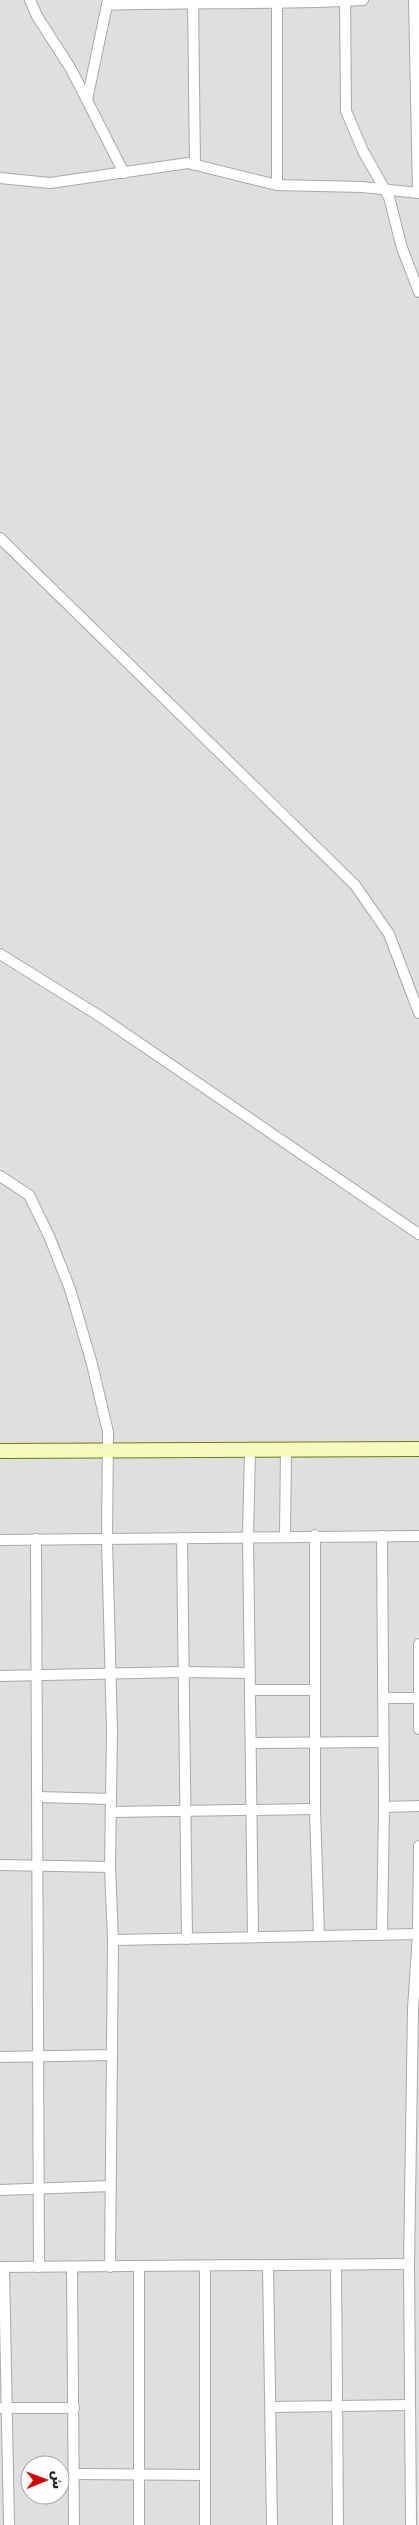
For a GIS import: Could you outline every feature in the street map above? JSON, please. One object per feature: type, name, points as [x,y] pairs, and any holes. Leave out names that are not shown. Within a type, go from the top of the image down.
[{"type":"street","points":[[30,0],[37,16],[71,69],[124,173]]},
{"type":"street","points":[[345,0],[346,111],[363,151],[386,191],[402,248],[419,292]]},
{"type":"street","points":[[87,100],[108,2],[193,1],[277,3],[363,0]]},
{"type":"street","points":[[0,178],[50,183],[170,165],[195,165],[278,185],[362,187],[418,193],[414,0]]},
{"type":"street","points":[[193,1],[195,165]]},
{"type":"street","points":[[277,3],[278,185]]},
{"type":"street","points":[[0,538],[355,884],[389,934],[419,1013]]},
{"type":"street","points":[[0,954],[98,1015],[419,1234]]},
{"type":"street","points":[[0,1176],[28,1195],[37,1208],[70,1289],[106,1418],[109,1451],[107,1540],[110,1673],[110,1867],[113,1940],[110,2266]]},
{"type":"street","points":[[285,1536],[286,1449]]},
{"type":"street","points":[[0,1452],[419,1449]]},
{"type":"street","points":[[250,1450],[248,1536],[253,1936]]},
{"type":"street","points":[[315,1535],[314,1742],[318,1936]]},
{"type":"street","points":[[0,1540],[107,1540],[315,1535],[419,1536]]},
{"type":"street","points":[[382,1536],[384,1698],[382,1935]]},
{"type":"street","points":[[182,1538],[183,1672],[186,1730],[187,1939]]},
{"type":"street","points":[[36,1539],[38,1797],[36,2055],[39,2267]]},
{"type":"street","points":[[419,1644],[419,1728]]},
{"type":"street","points":[[0,1676],[183,1672],[250,1673]]},
{"type":"street","points":[[251,1690],[315,1690]]},
{"type":"street","points":[[384,1698],[419,1698]]},
{"type":"street","points":[[251,1743],[383,1742]]},
{"type":"street","points":[[38,1797],[111,1799]]},
{"type":"street","points":[[384,1807],[419,1806]]},
{"type":"street","points":[[111,1812],[315,1809]]},
{"type":"street","points":[[411,2525],[410,2405],[415,2332],[409,2264],[415,2142],[419,1846]]},
{"type":"street","points":[[0,1865],[110,1867]]},
{"type":"street","points":[[113,1940],[419,1934]]},
{"type":"street","points":[[0,2057],[111,2055]]},
{"type":"street","points":[[0,2190],[110,2186]]},
{"type":"street","points":[[9,2525],[4,2408],[2,2267],[409,2264]]},
{"type":"street","points":[[336,2265],[338,2525]]},
{"type":"street","points":[[139,2525],[140,2266]]},
{"type":"street","points":[[205,2266],[205,2525]]},
{"type":"street","points":[[268,2266],[272,2525]]},
{"type":"street","points":[[72,2267],[74,2525]]},
{"type":"street","points":[[271,2407],[410,2405]]},
{"type":"street","points":[[4,2408],[74,2408]]},
{"type":"street","points":[[75,2474],[205,2475]]},
{"type":"shaded area","points":[[0,0],[419,0],[419,2525],[0,2525]]}]
